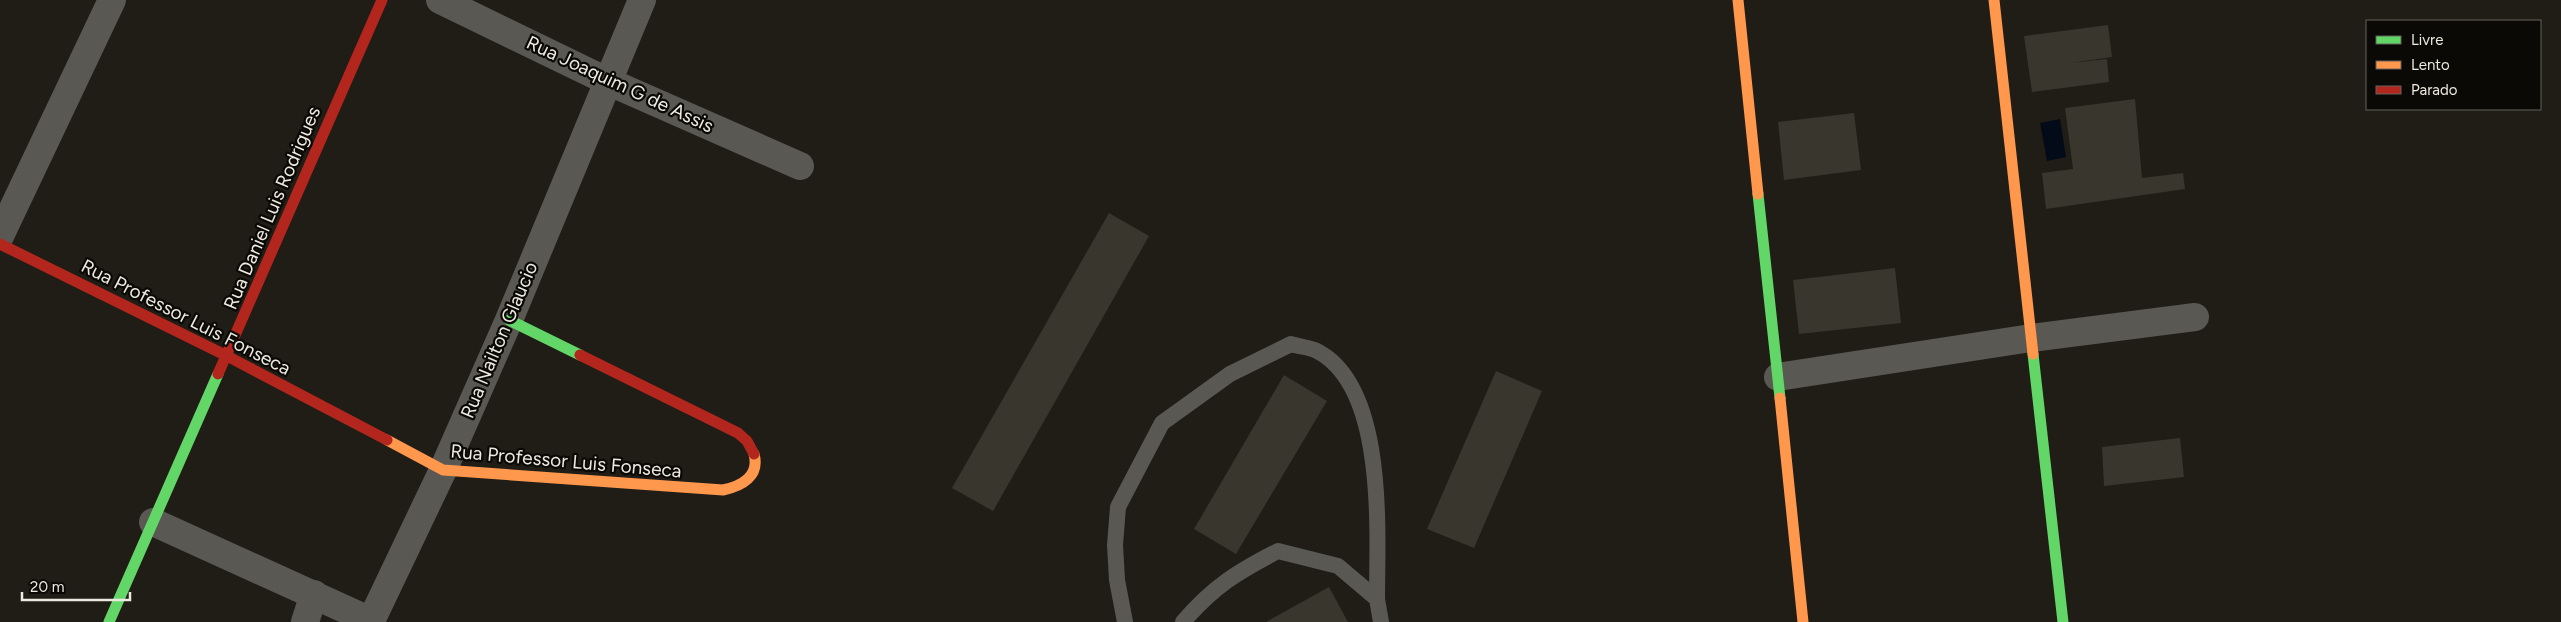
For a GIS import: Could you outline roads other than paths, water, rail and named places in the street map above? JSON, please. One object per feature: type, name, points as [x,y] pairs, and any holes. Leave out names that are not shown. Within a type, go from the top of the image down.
[{"type":"street","points":[[0,236],[112,0]]},
{"type":"street","name":"Rua Daniel Luis Rodrigues","points":[[109,622],[382,0]]},
{"type":"street","name":"Rua Joaquim G de Assis","points":[[440,0],[607,81],[800,166]]},
{"type":"street","name":"Rua Nailton Glaucio","points":[[153,522],[371,621],[443,470],[509,320],[642,0]]},
{"type":"street","points":[[1738,0],[1804,622]]},
{"type":"street","points":[[1994,0],[2063,622]]},
{"type":"street","name":"Rua Professor Luis Fonseca","points":[[0,244],[227,356],[443,470],[723,490],[742,486],[754,472],[756,462],[754,450],[747,440],[738,433],[509,320]]},
{"type":"street","points":[[1778,377],[2031,338],[2194,317]]},
{"type":"street","points":[[305,622],[314,594]]},
{"type":"lane","points":[[1126,622],[1117,580],[1114,546],[1118,507],[1162,423],[1230,374],[1291,344],[1317,351],[1340,370],[1355,394],[1371,442],[1377,511],[1377,600],[1381,622]]},
{"type":"lane","points":[[1183,622],[1202,599],[1236,572],[1278,551],[1338,566],[1377,600]]}]
